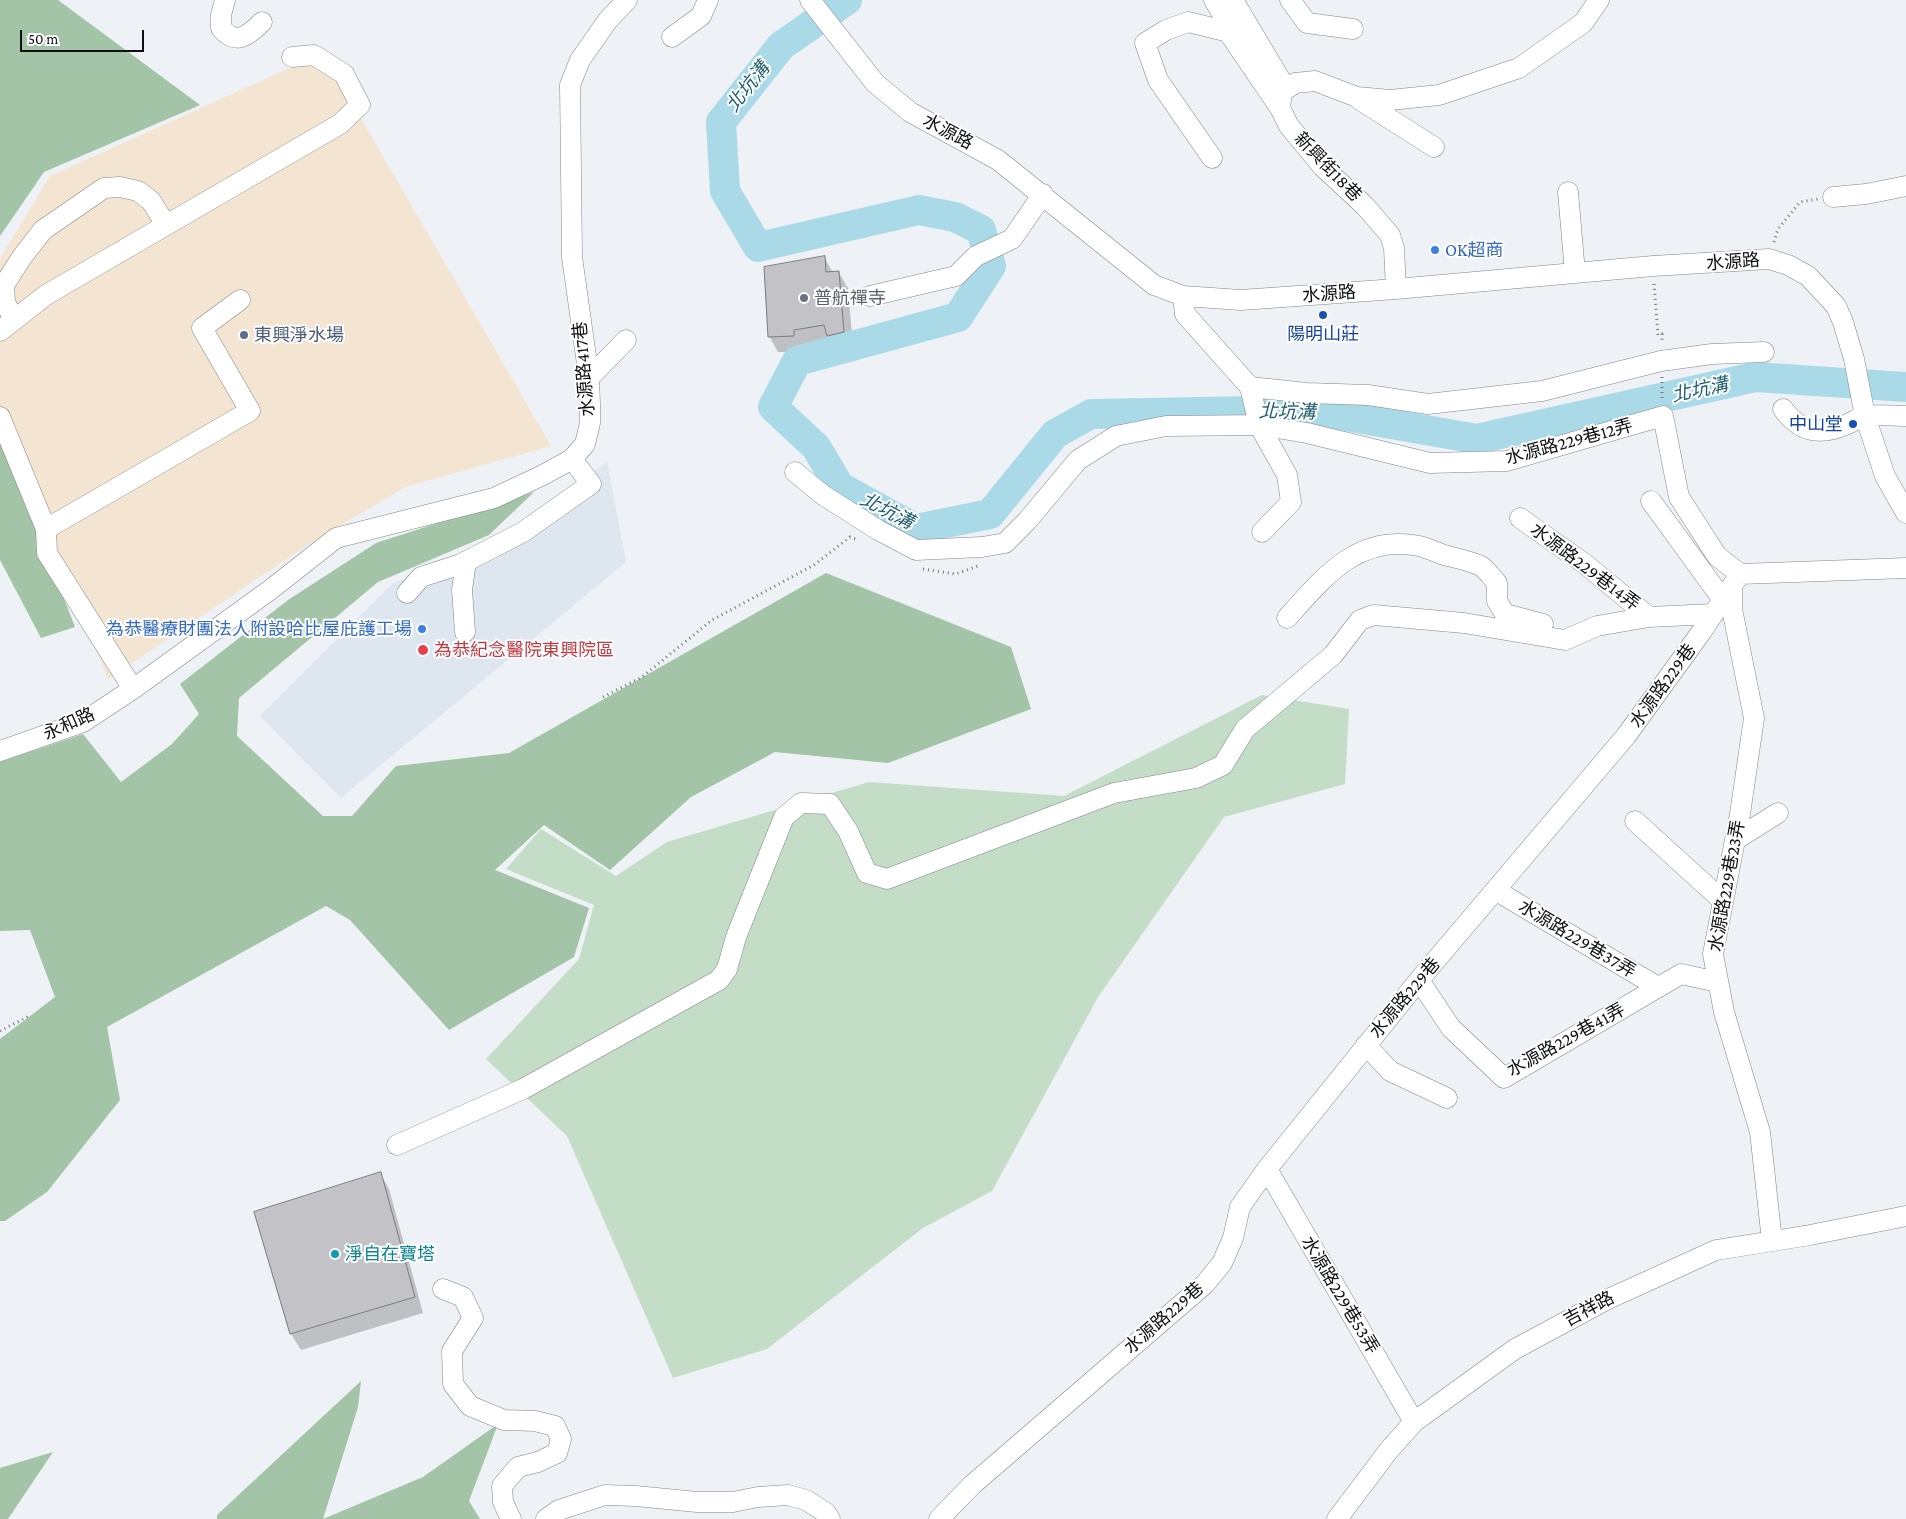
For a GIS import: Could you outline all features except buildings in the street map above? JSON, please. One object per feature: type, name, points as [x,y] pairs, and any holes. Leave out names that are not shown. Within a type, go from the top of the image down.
[{"type":"street","points":[[225,0],[221,16],[221,28],[228,36],[238,38],[252,32],[262,22]]},
{"type":"street","name":"水源路417巷","points":[[133,689],[270,590],[336,538],[494,498],[543,475],[572,458],[585,444],[590,423],[589,378],[572,257],[570,85],[580,60],[608,20],[627,0]]},
{"type":"street","points":[[672,37],[701,16],[708,0]]},
{"type":"street","name":"水源路","points":[[810,0],[875,82],[910,112],[998,160],[1043,194],[1154,285],[1183,296],[1241,300],[1396,289],[1653,266],[1769,259],[1788,265],[1808,276],[1836,306],[1854,359],[1865,416]]},
{"type":"street","points":[[1214,0],[1226,20],[1238,27]]},
{"type":"street","points":[[1232,0],[1238,27]]},
{"type":"street","points":[[1290,0],[1307,23],[1353,29]]},
{"type":"street","points":[[1356,97],[1390,100],[1439,95],[1519,68],[1583,24],[1599,0]]},
{"type":"street","points":[[1212,158],[1158,80],[1145,43],[1166,30],[1188,22],[1238,27]]},
{"type":"street","name":"新興街18巷","points":[[1238,27],[1283,99],[1289,126],[1323,167],[1365,206],[1390,235],[1394,248],[1396,289]]},
{"type":"street","points":[[166,225],[151,201],[138,191],[120,187],[104,188],[43,230],[4,285],[5,315],[46,295],[340,124],[360,105],[344,74],[314,55],[292,57]]},
{"type":"street","points":[[1283,99],[1295,82],[1315,81],[1356,97],[1434,147]]},
{"type":"street","points":[[1832,197],[1866,194],[1906,186]]},
{"type":"street","points":[[1568,192],[1575,273]]},
{"type":"street","points":[[870,296],[956,276],[976,256],[1012,239],[1043,194]]},
{"type":"street","points":[[1183,296],[1185,314],[1250,387],[1260,425],[1287,474],[1291,502],[1262,532]]},
{"type":"street","points":[[46,529],[250,411],[202,328],[240,300]]},
{"type":"street","points":[[589,378],[626,340]]},
{"type":"street","points":[[1250,387],[1307,393],[1368,396],[1428,404],[1542,391],[1661,361],[1712,354],[1764,352]]},
{"type":"street","points":[[1783,409],[1791,420],[1805,430],[1823,431],[1844,426],[1865,416],[1906,416]]},
{"type":"street","points":[[1663,416],[1680,497],[1717,556],[1727,594]]},
{"type":"street","name":"水源路229巷12弄","points":[[795,472],[823,495],[916,550],[982,547],[1005,543],[1027,521],[1078,460],[1116,436],[1166,426],[1260,425],[1307,432],[1430,463],[1507,461],[1663,416]]},
{"type":"street","points":[[1865,416],[1885,476],[1906,513]]},
{"type":"street","points":[[0,417],[46,529],[47,553],[133,689]]},
{"type":"street","points":[[407,593],[421,577],[466,561],[523,532],[591,484],[572,458]]},
{"type":"street","points":[[1651,501],[1727,594]]},
{"type":"street","name":"水源路229巷14弄","points":[[1520,518],[1585,564],[1649,617]]},
{"type":"street","points":[[1288,618],[1326,574],[1342,563],[1363,551],[1400,544],[1419,546],[1482,567],[1497,583],[1497,601],[1504,614],[1529,622],[1564,628],[1597,626],[1649,617],[1727,594],[1906,568]]},
{"type":"street","points":[[465,632],[462,590],[466,561]]},
{"type":"street","name":"水源路229巷23弄","points":[[1727,594],[1732,609],[1754,718],[1735,840],[1713,954],[1724,1012],[1760,1132],[1772,1241]]},
{"type":"street","name":"水源路229巷","points":[[939,1519],[979,1479],[1205,1284],[1222,1262],[1233,1238],[1240,1208],[1267,1169],[1419,980],[1626,736],[1727,594]]},
{"type":"street","points":[[397,1145],[523,1089],[719,980],[728,969],[736,937],[784,817],[801,803],[830,804],[848,830],[867,873],[887,879],[1114,793],[1196,778],[1223,765],[1245,730],[1333,655],[1360,620],[1374,615],[1464,623],[1565,640],[1597,626]]},
{"type":"street","name":"永和路","points":[[0,751],[83,722],[133,689]]},
{"type":"street","points":[[1735,840],[1778,813]]},
{"type":"street","points":[[1635,821],[1723,901]]},
{"type":"street","name":"水源路229巷37弄","points":[[1495,890],[1658,988]]},
{"type":"street","name":"水源路229巷41弄","points":[[1419,980],[1451,1028],[1504,1078],[1681,974],[1718,982]]},
{"type":"street","points":[[1366,1045],[1390,1071],[1447,1098]]},
{"type":"street","name":"水源路229巷53弄","points":[[1267,1169],[1414,1422]]},
{"type":"street","name":"吉祥路","points":[[1337,1519],[1389,1450],[1414,1422],[1515,1349],[1606,1300],[1716,1250],[1906,1216]]},
{"type":"street","points":[[443,1290],[463,1297],[473,1318],[452,1352],[453,1384],[470,1406],[504,1420],[535,1421],[555,1426],[561,1439],[557,1453],[538,1462],[518,1467],[502,1486],[503,1502],[511,1519]]},
{"type":"street","points":[[546,1519],[559,1510],[605,1495],[697,1502],[733,1502],[758,1497],[788,1495],[806,1500],[826,1513],[830,1519]]},
{"type":"path","points":[[1769,259],[1778,229],[1800,202],[1832,197]]},
{"type":"path","points":[[1653,266],[1658,335],[1662,334]]},
{"type":"path","points":[[1661,361],[1663,416]]},
{"type":"path","points":[[603,697],[642,677],[712,620],[814,565],[850,537],[858,540]]},
{"type":"path","points":[[916,565],[924,569],[956,574],[983,565]]},
{"type":"path","points":[[0,1031],[31,1015]]},
{"type":"shaded area","name":"東興淨水場","points":[[323,53],[551,446],[405,487],[306,546],[108,679],[0,411],[0,259],[50,176]]},
{"type":"shaded area","name":"為恭紀念醫院東興院區","points":[[607,462],[626,562],[341,798],[260,716],[392,584],[515,532]]},
{"type":"green space","points":[[0,0],[58,0],[200,105],[44,172],[0,236]]},
{"type":"green space","points":[[0,435],[75,627],[41,638],[0,560]]},
{"type":"green space","points":[[534,492],[489,535],[378,582],[239,698],[237,736],[323,816],[352,816],[396,766],[509,753],[826,573],[1011,647],[1031,709],[888,763],[775,752],[691,797],[610,870],[544,825],[495,870],[589,908],[574,957],[449,1030],[350,920],[326,906],[107,1027],[120,1100],[47,1192],[5,1221],[0,1221],[0,1039],[55,997],[30,930],[0,931],[0,762],[83,734],[121,782],[172,744],[199,714],[180,684],[288,600],[376,543]]},
{"type":"green space","points":[[1262,695],[1349,709],[1345,784],[1224,817],[1098,997],[992,1191],[923,1228],[767,1349],[673,1378],[567,1136],[486,1059],[579,959],[594,905],[506,869],[541,829],[616,876],[667,842],[869,782],[1064,796]]},
{"type":"green space","points":[[361,1381],[358,1407],[323,1519],[217,1519],[217,1515]]},
{"type":"green space","points":[[498,1424],[469,1501],[480,1519],[323,1519],[423,1477]]},
{"type":"green space","points":[[53,1452],[8,1519],[0,1519],[0,1468]]},
{"type":"waterway","name":"北坑溝","points":[[847,0],[781,46],[721,122],[725,191],[758,247],[919,210],[955,217],[981,230],[991,266],[958,317],[797,361],[773,407],[816,447],[840,487],[916,529],[990,514],[1055,434],[1091,414],[1311,410],[1477,439],[1755,377],[1906,387]]},
{"type":"place","name":"OK超商","points":[[1435,250]]},
{"type":"place","name":"普航禪寺","points":[[804,298]]},
{"type":"place","name":"陽明山莊","points":[[1323,315]]},
{"type":"place","name":"東興淨水場","points":[[244,335]]},
{"type":"place","name":"中山堂","points":[[1853,424]]},
{"type":"place","name":"為恭醫療財團法人附設哈比屋庇護工場","points":[[422,629]]},
{"type":"place","name":"為恭紀念醫院東興院區","points":[[423,650]]},
{"type":"place","name":"淨自在寶塔","points":[[335,1254]]}]
